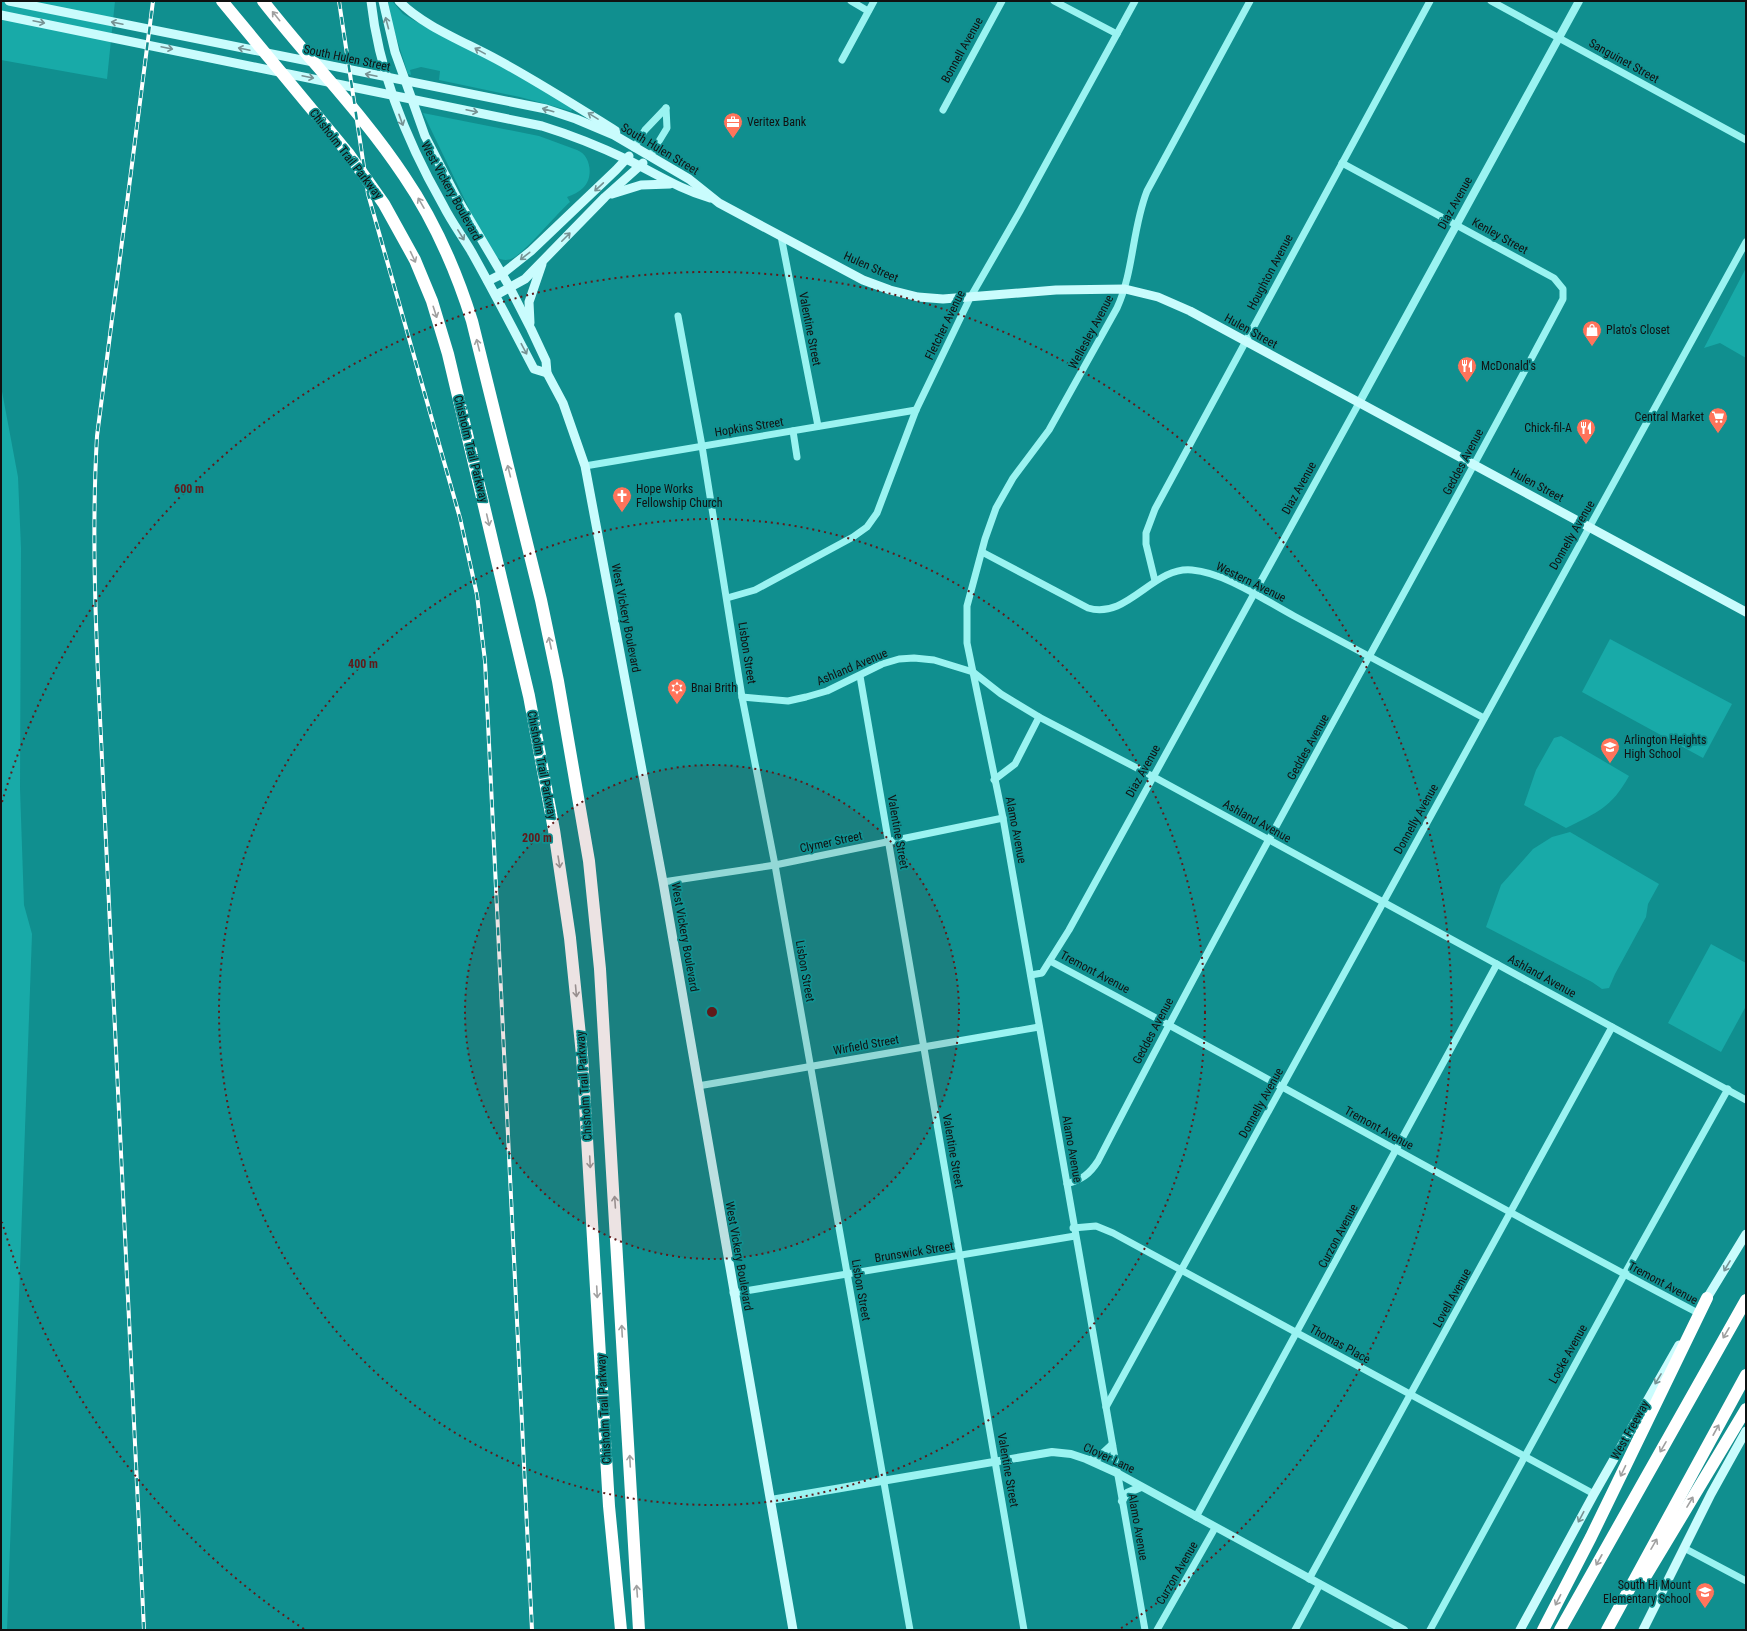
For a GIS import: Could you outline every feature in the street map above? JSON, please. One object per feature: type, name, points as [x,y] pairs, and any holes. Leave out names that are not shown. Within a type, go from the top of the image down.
[{"type":"highway","name":"Chisholm Trail Parkway","points":[[222,1],[348,153],[374,187],[405,240],[422,276],[432,301],[448,354],[524,672],[554,830],[575,977],[589,1157],[610,1506],[621,1630]]},
{"type":"highway","name":"Chisholm Trail Parkway","points":[[264,1],[357,114],[398,167],[425,211],[451,263],[473,327],[531,563],[558,681],[589,861],[600,964],[639,1630]]},
{"type":"highway","points":[[1543,1630],[1591,1537],[1707,1298]]},
{"type":"highway","points":[[1560,1630],[1746,1300]]},
{"type":"highway","points":[[1607,1630],[1627,1590],[1746,1375]]},
{"type":"highway","points":[[1627,1590],[1647,1574],[1746,1409]]},
{"type":"main road","name":"South Hulen Street","points":[[9,1],[546,109],[604,131],[689,179],[713,199]]},
{"type":"main road","name":"West Vickery Boulevard","points":[[371,1],[373,21],[382,58],[410,143],[443,206],[496,295],[534,369],[547,373]]},
{"type":"main road","name":"West Vickery Boulevard","points":[[383,1],[394,52],[425,136],[457,198],[509,286],[531,329],[546,361],[547,373],[563,403],[585,466],[663,882],[733,1293],[793,1630]]},
{"type":"main road","points":[[400,1],[406,8],[426,21],[529,77],[585,111],[618,132],[634,148],[626,159],[531,252],[502,274],[488,281]]},
{"type":"main road","name":"South Hulen Street","points":[[1,15],[542,126],[568,134],[626,159],[687,192],[713,199]]},
{"type":"main road","points":[[496,295],[509,286],[525,279],[605,197],[650,156]]},
{"type":"main road","points":[[605,197],[641,185],[672,184]]},
{"type":"main road","name":"Hulen Street","points":[[713,199],[863,280],[890,290],[918,297],[943,299],[970,298],[1056,290],[1125,289],[1158,297],[1190,311],[1746,612]]},
{"type":"main road","points":[[531,329],[529,302],[535,280],[544,259]]},
{"type":"main road","name":"West Freeway","points":[[1520,1630],[1655,1384],[1746,1234]]},
{"type":"main road","points":[[1643,1630],[1684,1548],[1746,1431]]},
{"type":"street","points":[[851,1],[868,11]]},
{"type":"street","points":[[842,60],[874,1]]},
{"type":"street","name":"Bonnell Avenue","points":[[942,110],[1002,1]]},
{"type":"street","points":[[1054,1],[1117,34]]},
{"type":"street","name":"Fletcher Avenue","points":[[727,598],[755,590],[776,580],[853,538],[866,527],[877,513],[884,498],[916,410],[970,298],[1020,211],[1135,1]]},
{"type":"street","name":"Wellesley Avenue","points":[[973,672],[967,643],[967,606],[996,508],[1013,478],[1049,430],[1118,308],[1125,289],[1142,205],[1147,191],[1250,1]]},
{"type":"street","name":"Houghton Avenue","points":[[1156,581],[1146,544],[1146,533],[1155,509],[1430,1]]},
{"type":"street","name":"Sanguinet Street","points":[[1491,1],[1746,140]]},
{"type":"street","name":"Diaz Avenue","points":[[1030,975],[1042,973],[1050,962],[1154,777],[1579,1]]},
{"type":"street","points":[[634,148],[645,130],[666,108],[667,128],[650,156]]},
{"type":"street","name":"Kenley Street","points":[[1342,163],[1457,224],[1554,278],[1559,282],[1563,292],[1563,299],[1558,308]]},
{"type":"street","name":"Valentine Street","points":[[781,236],[818,426]]},
{"type":"street","name":"Donnelly Avenue","points":[[1106,1407],[1746,242]]},
{"type":"street","name":"Geddes Avenue","points":[[1067,1184],[1082,1180],[1090,1173],[1168,1024],[1370,657],[1558,308]]},
{"type":"street","name":"Lisbon Street","points":[[678,316],[702,446],[742,697],[775,865],[910,1630]]},
{"type":"street","name":"Hopkins Street","points":[[585,466],[916,410]]},
{"type":"street","points":[[793,431],[797,457]]},
{"type":"street","name":"Western Avenue","points":[[982,552],[1088,608],[1096,610],[1110,610],[1170,572],[1178,570],[1201,570],[1222,577],[1484,718]]},
{"type":"street","name":"Ashland Avenue","points":[[742,697],[788,701],[828,691],[882,664],[899,659],[914,658],[934,660],[973,672],[1001,694],[1039,717],[1154,777],[1746,1100]]},
{"type":"street","name":"Alamo Avenue","points":[[973,672],[1003,818],[1144,1630]]},
{"type":"street","name":"Valentine Street","points":[[860,676],[1024,1630]]},
{"type":"street","points":[[994,780],[1015,764],[1039,717]]},
{"type":"street","name":"Clymer Street","points":[[663,882],[775,865],[1003,818]]},
{"type":"street","name":"Tremont Avenue","points":[[1050,962],[1168,1024],[1624,1275],[1698,1313]]},
{"type":"street","name":"Curzon Avenue","points":[[1196,1517],[1497,964]]},
{"type":"street","name":"Lovell Avenue","points":[[1309,1579],[1511,1213],[1612,1026]]},
{"type":"street","name":"Wirfield Street","points":[[698,1086],[1039,1027]]},
{"type":"street","name":"Locke Avenue","points":[[1430,1630],[1624,1275],[1728,1089]]},
{"type":"street","name":"Thomas Place","points":[[1073,1228],[1096,1226],[1112,1232],[1594,1494]]},
{"type":"street","name":"Brunswick Street","points":[[733,1293],[1075,1236]]},
{"type":"street","points":[[1090,1460],[1099,1457],[1112,1445]]},
{"type":"street","name":"Clover Lane","points":[[771,1500],[1052,1452],[1070,1454],[1090,1460],[1117,1473],[1215,1528],[1404,1630]]},
{"type":"street","points":[[1122,1501],[1127,1493],[1141,1487]]},
{"type":"street","name":"Curzon Avenue","points":[[1157,1630],[1215,1528]]},
{"type":"street","points":[[1684,1548],[1746,1581]]},
{"type":"street","points":[[1294,1630],[1320,1584]]},
{"type":"green space","points":[[1,1],[115,1],[107,79],[1,60]]},
{"type":"green space","points":[[388,1],[392,1],[403,14],[415,21],[546,90],[573,108],[571,111],[520,97],[439,80],[440,71],[421,67],[410,70],[411,75],[408,74],[392,24]]},
{"type":"green space","points":[[423,113],[539,136],[577,150],[582,153],[588,162],[590,173],[589,179],[581,189],[567,197],[570,202],[532,242],[511,259],[500,259],[496,257],[475,221]]},
{"type":"green space","points":[[1746,268],[1746,358],[1720,343],[1704,348]]},
{"type":"green space","points":[[1,386],[18,477],[21,548],[20,789],[24,905],[32,934],[7,1630],[1,1630]]},
{"type":"green space","points":[[1610,639],[1732,704],[1703,758],[1582,692]]},
{"type":"green space","points":[[1561,736],[1629,776],[1616,795],[1603,808],[1566,828],[1524,805],[1536,770],[1554,738]]},
{"type":"green space","points":[[1570,832],[1659,884],[1648,904],[1646,917],[1609,988],[1602,989],[1592,982],[1486,927],[1501,885],[1533,849],[1552,837]]},
{"type":"green space","points":[[1711,944],[1746,963],[1746,1006],[1721,1052],[1668,1023]]},
{"type":"railway","points":[[144,1630],[99,697],[94,534],[97,436],[153,1]]},
{"type":"railway","points":[[339,1],[368,194],[460,518],[477,595],[485,661],[532,1630]]},
{"type":"place","name":"Veritex Bank","points":[[733,139]]},
{"type":"place","name":"Plato's Closet","points":[[1592,347]]},
{"type":"place","name":"McDonald's","points":[[1467,383]]},
{"type":"place","name":"Central Market","points":[[1718,434]]},
{"type":"place","name":"Chick-fil-A","points":[[1586,445]]},
{"type":"place","name":"Hope Works Fellowship Church","points":[[622,513]]},
{"type":"place","name":"Bnai Brith","points":[[677,705]]},
{"type":"place","name":"Arlington Heights High School","points":[[1610,764]]},
{"type":"place","name":"South Hi Mount Elementary School","points":[[1705,1609]]}]
